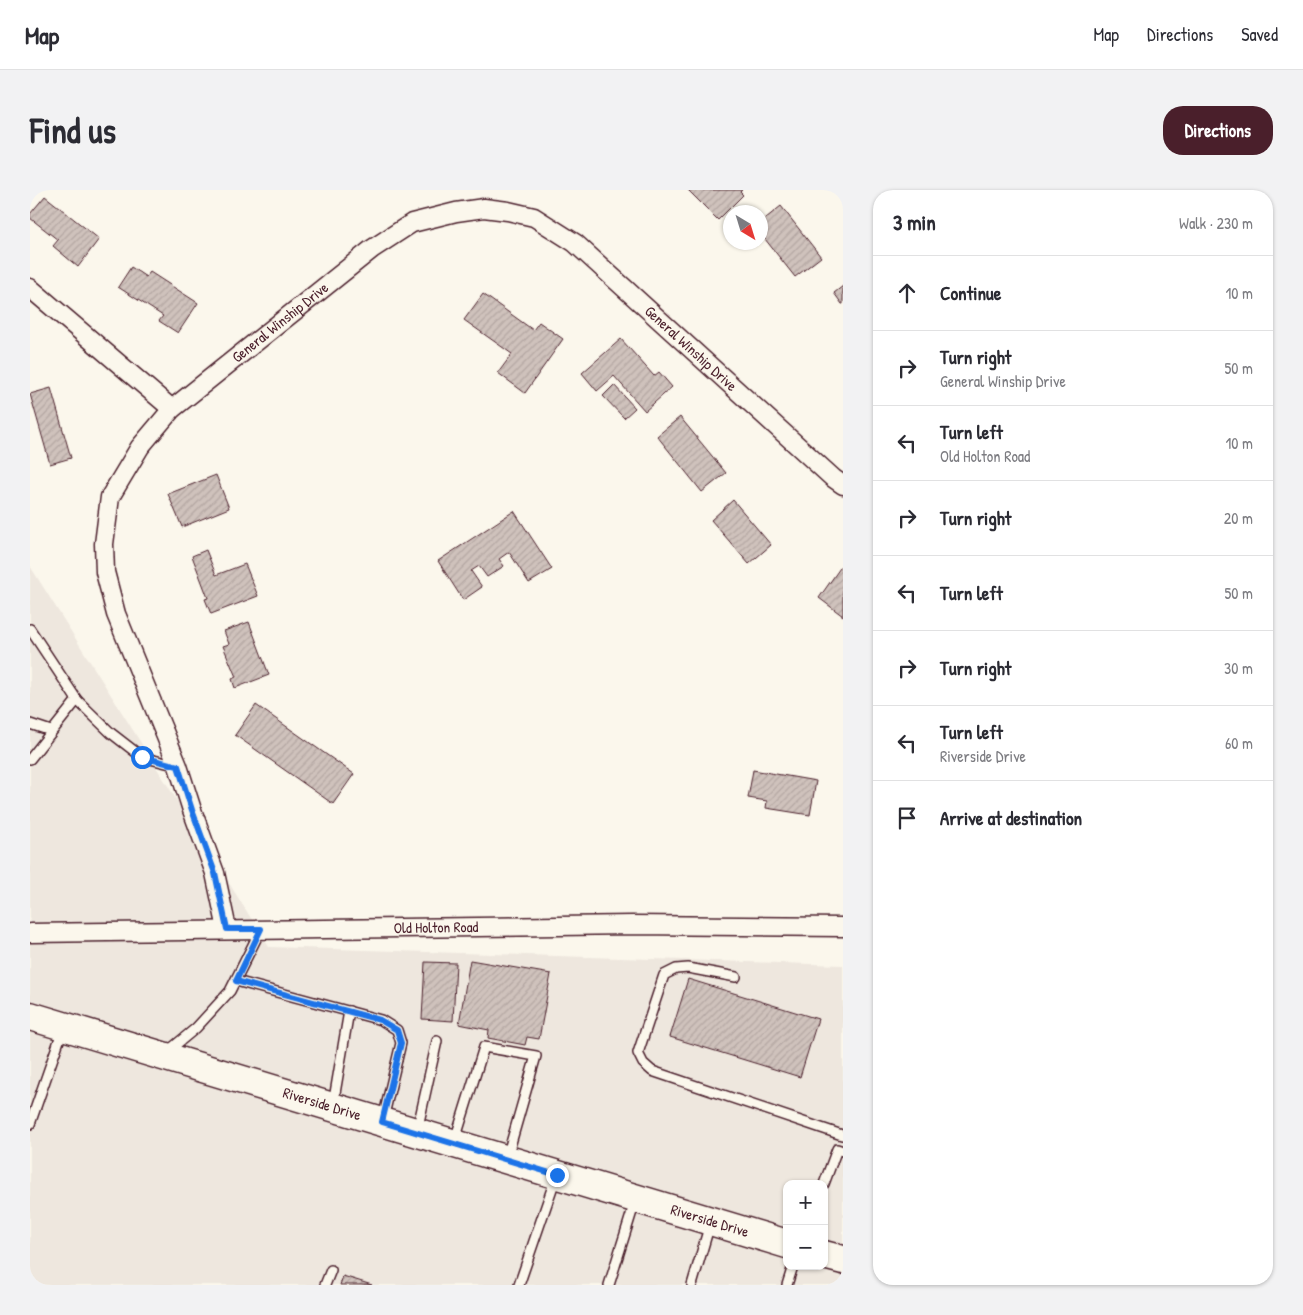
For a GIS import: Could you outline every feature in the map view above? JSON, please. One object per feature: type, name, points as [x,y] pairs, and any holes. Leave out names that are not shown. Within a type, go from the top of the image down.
[{"type":"main road","name":"Riverside Drive","points":[[30,1016],[783,1243]]},
{"type":"main road","points":[[828,1256],[843,1260]]},
{"type":"street","name":"General Winship Drive","points":[[227,929],[215,873],[178,766],[116,614],[105,572],[104,544],[110,497],[140,447],[172,409],[372,249],[412,223],[456,212],[484,208],[534,217],[576,243],[833,478],[843,485]]},
{"type":"street","points":[[30,288],[172,409]]},
{"type":"street","name":"Old Holton Road","points":[[30,933],[632,925],[843,927]]},
{"type":"lane","points":[[30,629],[77,700],[111,732],[142,757],[178,766]]},
{"type":"lane","points":[[30,759],[77,700]]},
{"type":"lane","points":[[30,724],[51,731]]},
{"type":"lane","points":[[162,1056],[196,1028],[230,991],[261,929]]},
{"type":"lane","points":[[736,977],[688,968],[676,969],[664,976],[638,1053],[642,1063],[652,1071],[842,1133],[840,1150],[826,1180]]},
{"type":"lane","points":[[236,981],[380,1020],[397,1030],[401,1043],[382,1122]]},
{"type":"lane","points":[[332,1107],[349,1011]]},
{"type":"lane","points":[[30,1124],[64,1026]]},
{"type":"lane","points":[[417,1132],[437,1041]]},
{"type":"lane","points":[[454,1144],[484,1047],[536,1056],[506,1159]]},
{"type":"lane","points":[[520,1285],[557,1175]]},
{"type":"lane","points":[[609,1285],[636,1198]]},
{"type":"lane","points":[[692,1285],[710,1221]]},
{"type":"lane","points":[[325,1285],[331,1270]]},
{"type":"lane","points":[[787,1285],[792,1270]]},
{"type":"shaded area","points":[[30,566],[269,947],[843,965],[843,1285],[30,1285]]},
{"type":"building","points":[[688,190],[742,190],[740,192],[743,195],[733,205],[723,205],[723,215],[718,220]]},
{"type":"building","points":[[45,196],[99,239],[78,267],[53,246],[58,240],[30,218],[30,214]]},
{"type":"building","points":[[781,206],[821,257],[795,277],[768,243],[768,216]]},
{"type":"building","points":[[131,267],[146,277],[150,272],[198,303],[178,333],[159,321],[163,316],[118,287]]},
{"type":"building","points":[[843,286],[843,304],[842,304],[834,293]]},
{"type":"building","points":[[483,294],[533,330],[539,322],[563,339],[525,393],[498,373],[512,354],[464,320]]},
{"type":"building","points":[[621,339],[654,376],[659,372],[672,387],[645,411],[614,376],[597,391],[582,373]]},
{"type":"building","points":[[614,385],[635,408],[624,418],[603,396]]},
{"type":"building","points":[[51,388],[71,458],[50,464],[30,394]]},
{"type":"building","points":[[680,417],[726,473],[702,492],[657,436]]},
{"type":"building","points":[[216,475],[229,508],[182,527],[168,494]]},
{"type":"building","points":[[733,500],[771,545],[749,564],[711,520]]},
{"type":"building","points":[[514,511],[552,569],[529,583],[509,552],[499,559],[504,566],[487,577],[479,566],[471,571],[482,587],[463,600],[438,561]]},
{"type":"building","points":[[206,550],[216,575],[245,564],[258,596],[211,614],[205,599],[208,598],[192,556]]},
{"type":"building","points":[[843,566],[843,616],[819,598]]},
{"type":"building","points":[[249,622],[269,675],[235,688],[232,679],[236,677],[223,646],[229,644],[224,631]]},
{"type":"building","points":[[256,705],[354,774],[333,804],[235,735]]},
{"type":"building","points":[[753,770],[816,781],[810,815],[766,808],[767,801],[748,798]]},
{"type":"building","points":[[470,960],[551,974],[539,1039],[527,1037],[525,1045],[488,1038],[489,1030],[459,1024]]},
{"type":"building","points":[[425,962],[456,963],[453,1021],[422,1019]]},
{"type":"building","points":[[688,979],[818,1019],[800,1077],[670,1037]]},
{"type":"building","points":[[343,1276],[372,1285],[340,1285]]},
{"type":"route","points":[[142,757],[178,766],[215,873],[227,929],[261,929],[236,981],[380,1020],[397,1030],[401,1043],[382,1122],[557,1175]]}]
